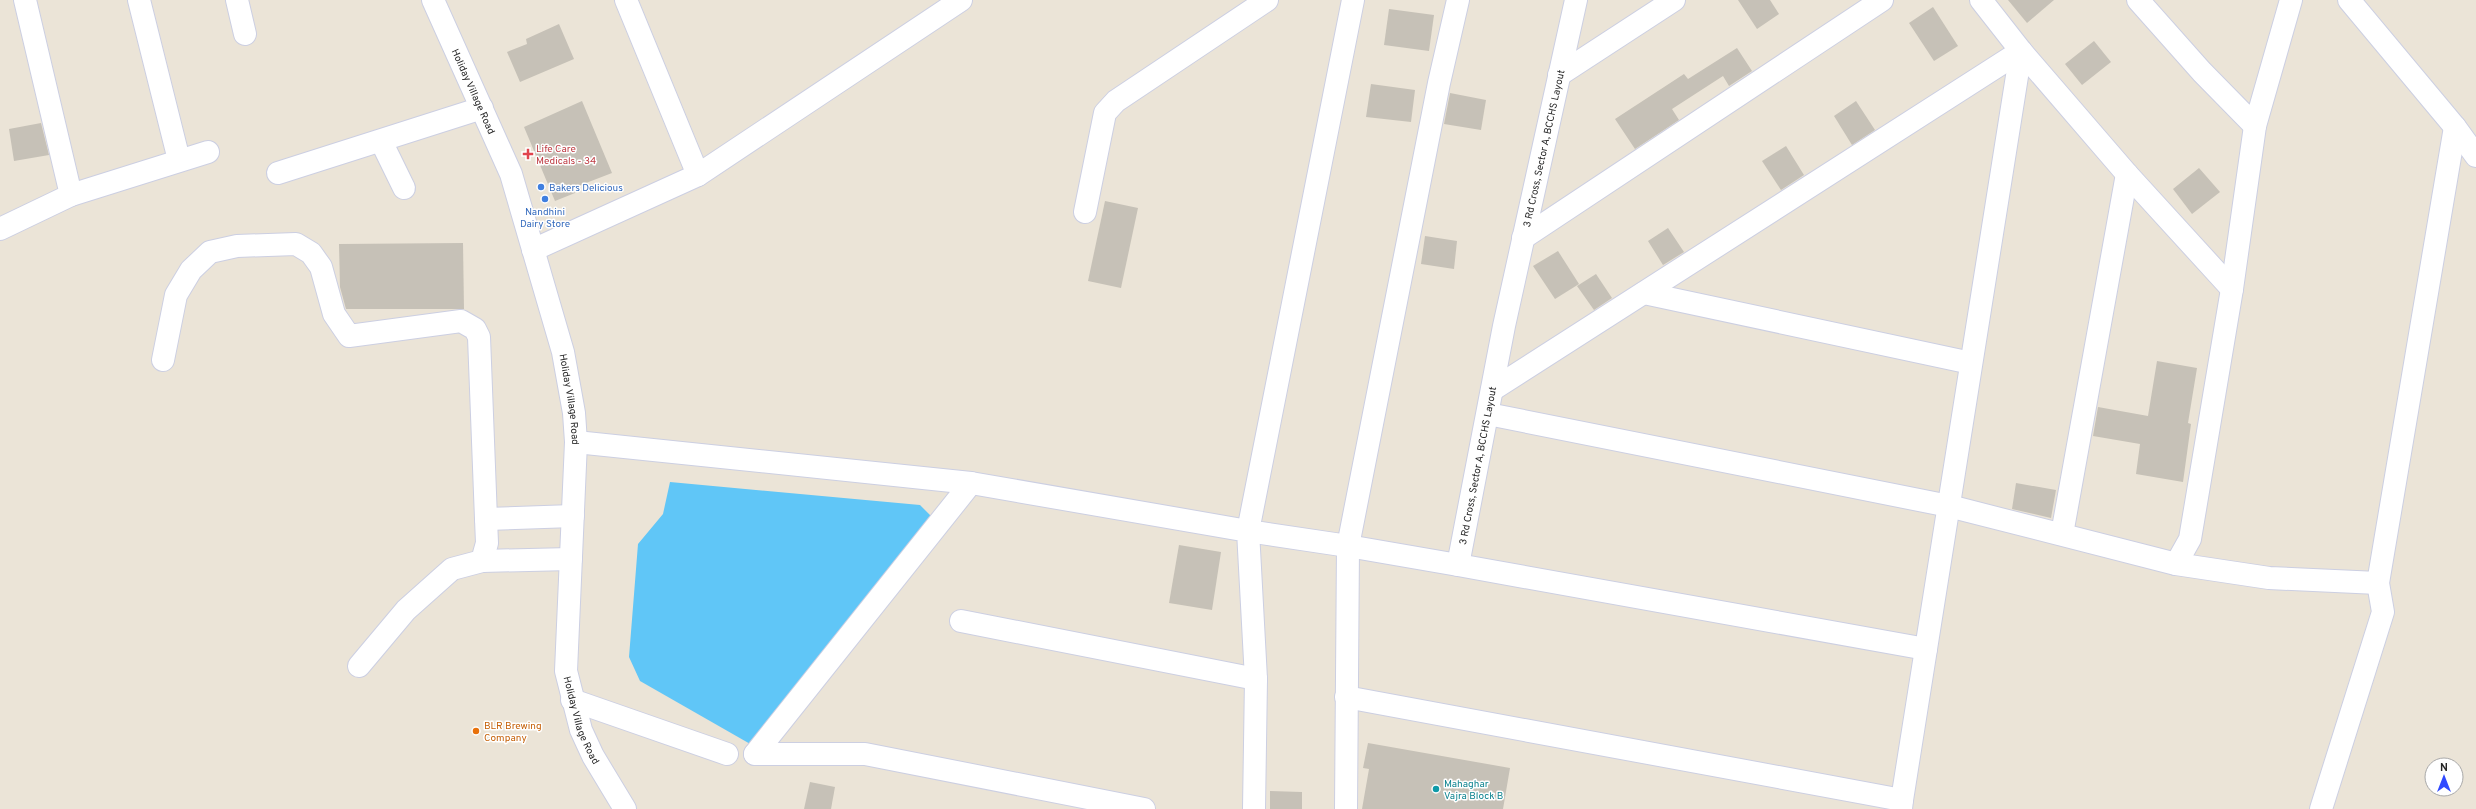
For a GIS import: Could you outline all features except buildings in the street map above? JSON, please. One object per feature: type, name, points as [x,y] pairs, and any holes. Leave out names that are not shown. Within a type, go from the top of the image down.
[{"type":"street","points":[[26,0],[71,195]]},
{"type":"street","points":[[139,0],[179,160]]},
{"type":"street","points":[[237,0],[245,34]]},
{"type":"street","name":"Holiday Village Road","points":[[434,0],[511,174],[563,352],[574,413],[576,442],[566,670],[572,700],[581,730],[593,756],[625,809]]},
{"type":"street","points":[[626,0],[698,176]]},
{"type":"street","points":[[533,250],[698,176],[960,0]]},
{"type":"street","points":[[1085,212],[1105,112],[1116,101],[1267,0]]},
{"type":"street","points":[[1254,809],[1256,679],[1248,531],[1353,0]]},
{"type":"street","points":[[1346,809],[1348,546],[1437,91],[1458,0]]},
{"type":"street","name":"3 Rd Cross, Sector A, BCCHS Layout","points":[[1458,565],[1523,238],[1576,0]]},
{"type":"street","points":[[1559,74],[1674,0]]},
{"type":"street","points":[[1523,238],[1882,0]]},
{"type":"street","points":[[1981,0],[2020,51],[2127,174],[2232,289]]},
{"type":"street","points":[[2138,0],[2202,72],[2255,126]]},
{"type":"street","points":[[2176,564],[2190,539],[2232,289],[2255,126],[2292,0]]},
{"type":"street","points":[[2349,0],[2455,127],[2476,156]]},
{"type":"street","points":[[1346,696],[1902,804],[2020,51]]},
{"type":"street","points":[[1492,390],[2020,51]]},
{"type":"street","points":[[278,173],[482,108]]},
{"type":"street","points":[[2321,809],[2383,612],[2378,583],[2455,127]]},
{"type":"street","points":[[381,141],[404,188]]},
{"type":"street","points":[[0,229],[71,195],[208,152]]},
{"type":"street","points":[[2062,534],[2127,174]]},
{"type":"street","points":[[163,360],[176,295],[191,270],[210,252],[237,246],[296,244],[310,253],[321,267],[334,314],[349,336],[461,321],[475,329],[479,337],[487,543],[482,561]]},
{"type":"street","points":[[1644,293],[1972,363]]},
{"type":"street","points":[[1488,414],[1949,506],[2176,564],[2269,578],[2378,583]]},
{"type":"street","points":[[576,442],[971,483],[1248,531],[1458,565],[1926,649]]},
{"type":"street","points":[[971,483],[755,754],[865,754],[1144,809]]},
{"type":"street","points":[[486,519],[573,516]]},
{"type":"street","points":[[359,666],[406,610],[452,569],[482,561],[571,559]]},
{"type":"street","points":[[961,621],[1256,679]]},
{"type":"street","points":[[572,700],[727,754]]},
{"type":"water","points":[[670,482],[920,505],[936,521],[752,745],[640,681],[629,657],[638,544],[663,514]]},
{"type":"place","name":"Life Care Medicals - 34","points":[[528,154]]},
{"type":"place","name":"Bakers Delicious","points":[[541,187]]},
{"type":"place","name":"Nandhini Dairy Store","points":[[545,199]]},
{"type":"place","name":"BLR Brewing Company","points":[[476,731]]},
{"type":"place","name":"Mahaghar Vajra Block B","points":[[1436,789]]}]
